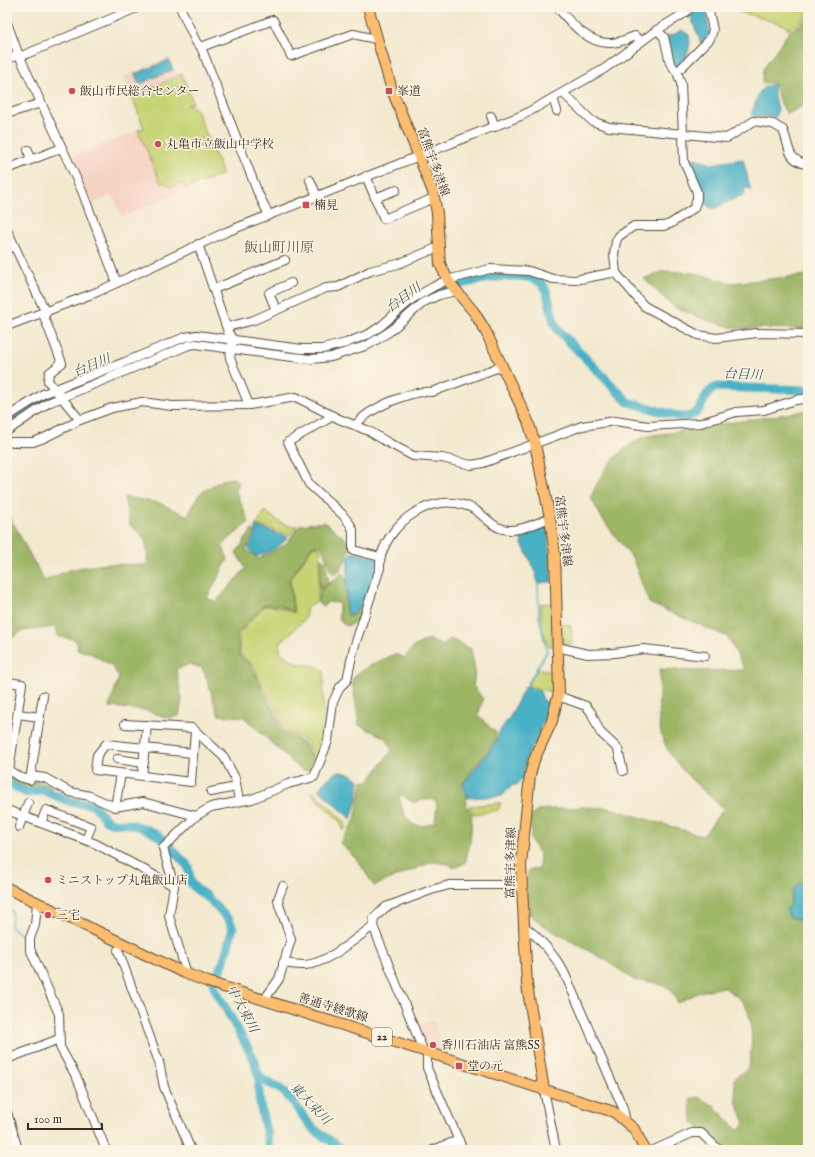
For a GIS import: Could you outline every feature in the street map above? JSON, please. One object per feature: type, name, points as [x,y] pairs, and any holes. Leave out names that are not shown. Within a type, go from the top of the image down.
[{"type":"main road","name":"富熊宇多津線","points":[[368,7],[376,39],[392,90],[434,198],[440,264],[452,286],[480,321],[500,366],[528,421],[555,554],[558,696],[552,721],[535,755],[530,775],[523,840],[522,885],[527,985],[544,1090]]},
{"type":"main road","name":"善通寺綾歌線","points":[[7,888],[187,974],[208,982],[614,1112],[634,1129],[646,1150]]},
{"type":"street","points":[[7,58],[19,56],[139,7]]},
{"type":"street","points":[[180,7],[196,42],[201,47],[258,193],[269,215]]},
{"type":"street","points":[[557,7],[591,39],[611,43],[635,36],[641,42]]},
{"type":"street","points":[[7,326],[45,313],[117,284],[198,244],[417,155],[495,127],[523,115],[604,69],[657,30],[685,13],[691,7]]},
{"type":"street","points":[[677,72],[710,39],[712,34],[708,7]]},
{"type":"street","points":[[201,47],[273,20],[291,56],[352,34],[376,39]]},
{"type":"street","points":[[7,23],[19,56],[95,222],[117,284]]},
{"type":"street","points":[[657,30],[664,37],[670,63],[677,72],[681,84],[684,162],[697,192],[697,199],[694,208],[663,226],[634,226],[619,236],[616,241],[614,254],[616,273],[644,306],[698,335],[716,338],[757,332],[808,334]]},
{"type":"street","points":[[563,92],[592,121],[609,127],[727,138],[754,120],[773,124],[783,130],[792,157],[796,161],[808,166]]},
{"type":"street","points":[[553,98],[557,111]]},
{"type":"street","points":[[7,114],[41,103]]},
{"type":"street","points":[[491,116],[495,127]]},
{"type":"street","points":[[8,166],[32,160],[62,148]]},
{"type":"street","points":[[28,150],[32,160]]},
{"type":"street","points":[[366,176],[384,219],[434,198]]},
{"type":"street","points":[[310,180],[317,196]]},
{"type":"street","points":[[375,198],[396,190]]},
{"type":"street","points":[[7,230],[45,313],[62,363],[48,376],[48,382],[80,420]]},
{"type":"street","points":[[198,244],[232,344],[231,361],[249,404]]},
{"type":"street","points":[[227,327],[249,322],[326,288],[338,287],[370,271],[398,264],[439,247]]},
{"type":"street","points":[[214,289],[285,260]]},
{"type":"street","points":[[341,350],[381,326],[412,299],[452,286],[495,268],[530,271],[548,278],[560,280],[585,279],[611,272],[616,273]]},
{"type":"street","points":[[276,310],[269,293],[291,283]]},
{"type":"street","points":[[7,431],[48,403],[189,345],[232,344],[341,350],[368,345],[381,338],[424,302],[439,295],[452,286]]},
{"type":"street","points":[[7,418],[43,394],[125,362],[185,336],[197,335],[232,344]]},
{"type":"street","points":[[356,425],[366,415],[388,403],[423,391],[432,392],[500,366]]},
{"type":"street","points":[[7,442],[33,442],[80,420],[112,408],[142,402],[172,406],[249,404],[296,397],[331,415],[356,425],[413,456],[442,458],[471,465],[482,463],[566,431],[598,423],[629,422],[648,426],[701,424],[736,412],[764,410],[796,400],[808,398]]},
{"type":"street","points":[[331,415],[328,419],[288,442],[309,484],[342,514],[350,524],[353,530],[353,550],[380,556]]},
{"type":"street","points":[[187,974],[169,916],[174,886],[163,852],[167,843],[196,816],[211,806],[264,796],[288,784],[314,777],[328,741],[333,702],[340,686],[347,680],[352,651],[380,568],[380,556],[394,531],[414,512],[439,503],[468,506],[496,526],[507,530],[522,528],[548,519]]},
{"type":"street","points":[[557,647],[588,654],[614,653],[644,649],[705,656]]},
{"type":"street","points":[[7,682],[22,684],[8,770],[19,777],[30,780],[43,696]]},
{"type":"street","points":[[558,696],[586,706],[592,712],[600,732],[618,749],[623,771]]},
{"type":"street","points":[[18,714],[40,717]]},
{"type":"street","points":[[125,724],[192,728],[224,757],[235,778],[239,801]]},
{"type":"street","points":[[142,776],[147,725]]},
{"type":"street","points":[[193,753],[106,744],[97,754],[95,770],[191,782],[195,731]]},
{"type":"street","points":[[117,760],[144,763]]},
{"type":"street","points":[[114,808],[121,774]]},
{"type":"street","points":[[31,776],[45,778],[70,792],[90,796],[114,808],[143,802],[196,816]]},
{"type":"street","points":[[211,792],[236,787]]},
{"type":"street","points":[[19,827],[28,803]]},
{"type":"street","points":[[7,810],[86,840],[174,886]]},
{"type":"street","points":[[41,823],[46,810],[61,815],[91,827],[86,840]]},
{"type":"street","points":[[464,1150],[427,1068],[425,1051],[373,926],[374,918],[386,907],[430,890],[449,885],[522,885]]},
{"type":"street","points":[[264,1000],[278,979],[291,939],[278,899],[283,886]]},
{"type":"street","points":[[37,903],[35,925],[29,944],[59,1014],[57,1040],[81,1086],[106,1150]]},
{"type":"street","points":[[283,963],[305,965],[315,963],[346,946],[373,926]]},
{"type":"street","points":[[524,926],[539,938],[554,956],[564,972],[623,1108],[626,1122]]},
{"type":"street","points":[[118,950],[159,1062],[164,1088],[191,1150]]},
{"type":"street","points":[[7,1059],[57,1040]]},
{"type":"street","points":[[544,1090],[556,1150]]},
{"type":"street","points":[[7,1112],[18,1150]]},
{"type":"street","points":[[654,1150],[692,1133],[698,1132],[719,1150]]},
{"type":"street","points":[[433,1150],[459,1140]]},
{"type":"shaded area","name":"丸亀市立飯山中学校","points":[[169,57],[177,76],[182,74],[223,174],[122,217],[113,195],[92,204],[71,158],[144,128],[137,110],[128,98],[132,97],[123,77]]},
{"type":"shaded area","points":[[433,1020],[440,1040],[443,1039],[449,1055],[425,1048],[416,1026]]},
{"type":"green space","points":[[724,7],[808,7],[808,16],[790,29],[781,24]]},
{"type":"green space","points":[[808,19],[808,103],[787,114],[778,98],[777,88],[773,82],[762,83],[763,69],[788,33]]},
{"type":"green space","points":[[182,74],[193,102],[187,105],[196,109],[223,174],[186,189],[183,183],[171,187],[164,182],[161,184],[138,130],[144,128],[132,97]]},
{"type":"green space","points":[[663,271],[695,273],[731,283],[808,275],[808,329],[735,328],[703,319],[674,307],[644,279]]},
{"type":"green space","points":[[808,410],[808,1150],[723,1150],[692,1121],[690,1099],[698,1097],[714,1106],[738,1130],[745,1123],[737,1103],[734,1079],[749,1067],[751,1032],[749,1014],[745,1006],[739,998],[723,987],[699,992],[678,1003],[671,989],[657,983],[634,980],[607,961],[551,930],[531,916],[527,902],[528,871],[539,868],[540,854],[531,840],[531,816],[538,810],[583,807],[609,808],[703,836],[723,809],[685,773],[669,752],[663,740],[659,714],[660,669],[693,671],[745,670],[728,637],[649,603],[633,559],[603,520],[591,498],[599,480],[616,457],[631,444],[644,437]]},
{"type":"green space","points":[[233,478],[239,482],[236,492],[249,522],[222,545],[228,559],[207,598],[216,602],[246,568],[236,553],[252,530],[255,532],[246,549],[259,559],[286,544],[300,525],[324,522],[351,543],[351,548],[342,567],[338,573],[334,574],[330,570],[322,546],[313,545],[289,580],[293,612],[279,605],[264,605],[237,634],[239,655],[252,666],[262,690],[274,710],[281,730],[306,744],[315,771],[302,770],[244,717],[219,715],[202,668],[190,664],[176,669],[182,700],[179,716],[169,718],[144,710],[109,707],[119,677],[111,665],[88,652],[77,650],[78,644],[73,639],[59,637],[55,627],[22,631],[7,641],[7,520],[10,517],[44,581],[72,569],[105,564],[147,565],[147,546],[140,533],[130,525],[124,497],[159,503],[188,516],[199,494],[222,480]]},
{"type":"green space","points":[[265,511],[276,520],[284,524],[297,526],[290,535],[256,525]]},
{"type":"green space","points":[[313,546],[321,548],[317,602],[307,608],[304,620],[279,644],[281,653],[297,663],[318,667],[324,671],[323,710],[328,712],[327,726],[315,768],[308,742],[283,729],[276,708],[263,689],[254,666],[240,654],[239,634],[264,606],[279,607],[294,613],[290,580]]},
{"type":"green space","points":[[322,558],[325,561],[329,583],[319,589]]},
{"type":"green space","points":[[343,573],[347,584],[346,611],[348,615],[354,615],[364,599],[368,596],[360,617],[348,626],[343,624],[339,618],[339,603],[328,602],[323,607],[318,603],[320,590]]},
{"type":"green space","points":[[551,603],[553,646],[548,646],[542,628],[540,604]]},
{"type":"green space","points":[[560,623],[571,626],[572,644],[560,644]]},
{"type":"green space","points":[[428,639],[443,646],[450,639],[471,649],[475,671],[473,686],[483,699],[478,715],[496,732],[496,737],[492,747],[461,786],[467,793],[466,805],[472,814],[470,843],[465,863],[453,868],[449,864],[432,862],[374,886],[359,862],[340,843],[355,820],[362,782],[369,781],[392,750],[386,738],[359,725],[352,680],[361,671],[395,654],[405,658],[412,648]],"holes":[[[402,794],[407,799],[414,802],[435,800],[437,804],[435,822],[424,826],[414,825],[405,816],[399,798]]]},
{"type":"green space","points":[[538,668],[554,673],[555,693],[528,686]]},
{"type":"green space","points":[[7,774],[16,780],[33,785],[34,781],[52,786],[51,788],[27,789],[7,779]]},
{"type":"green space","points":[[313,791],[346,823],[344,831],[340,822],[312,794]]},
{"type":"green space","points":[[501,803],[498,810],[474,814],[469,806]]},
{"type":"water","points":[[698,7],[704,7],[706,10],[710,35],[701,43],[690,15]]},
{"type":"water","points":[[682,30],[689,35],[690,44],[686,57],[678,69],[672,62],[667,36],[673,35]]},
{"type":"water","points":[[169,60],[173,70],[139,84],[135,74]]},
{"type":"water","points":[[771,84],[774,84],[774,97],[778,109],[776,117],[754,117],[751,114],[759,92]]},
{"type":"water","points":[[696,158],[711,164],[743,159],[751,191],[748,188],[744,189],[745,194],[713,209],[708,206],[703,201],[693,182],[687,163]]},
{"type":"water","points":[[547,522],[552,582],[538,583],[535,570],[522,544],[519,532]]},
{"type":"water","points":[[255,526],[288,537],[274,549],[256,556],[248,548],[256,533]]},
{"type":"water","points":[[352,552],[377,558],[379,564],[376,576],[369,592],[360,606],[351,615],[347,613],[346,610],[348,556]]},
{"type":"water","points":[[525,686],[540,691],[543,700],[552,704],[541,726],[536,745],[532,746],[526,760],[524,778],[517,785],[513,785],[502,796],[468,798],[463,784],[496,742],[499,732],[511,715]]},
{"type":"water","points":[[337,771],[353,775],[359,780],[357,800],[351,819],[318,789],[320,789],[323,783]]},
{"type":"water","points":[[801,883],[808,888],[808,922],[789,917],[786,908],[790,906],[793,889]]},
{"type":"waterway","name":"台目川","points":[[138,362],[181,343],[195,340],[299,354],[331,353],[372,338],[393,323],[415,303],[434,293],[465,283],[484,279],[502,276],[518,276],[532,278],[542,284],[547,293],[557,329],[628,402],[681,417],[695,414],[699,410],[707,394],[717,387],[808,390]]},
{"type":"waterway","points":[[459,302],[465,309]]},
{"type":"waterway","name":"台目川","points":[[7,424],[43,400],[65,392]]},
{"type":"waterway","points":[[526,687],[547,651],[539,618],[538,582]]},
{"type":"waterway","name":"中大束川","points":[[7,782],[28,793],[43,790],[71,802],[94,805],[106,820],[113,823],[131,824],[146,829],[159,836],[188,866],[191,883],[229,920],[233,928],[223,964],[213,983],[255,1061],[258,1074],[285,1093],[315,1130],[336,1144],[342,1150]]},
{"type":"waterway","points":[[7,907],[12,912],[11,927],[26,938]]},
{"type":"waterway","name":"中大束川","points":[[260,1076],[260,1104],[269,1150]]},
{"type":"place","name":"飯山市民総合センター","points":[[72,91]]},
{"type":"place","name":"峯道","points":[[389,91]]},
{"type":"place","name":"丸亀市立飯山中学校","points":[[158,144]]},
{"type":"place","name":"楠見","points":[[306,205]]},
{"type":"place","name":"ミニストップ丸亀飯山店","points":[[48,880]]},
{"type":"place","name":"三宅","points":[[48,915]]},
{"type":"place","name":"香川石油店 富熊SS","points":[[433,1045]]},
{"type":"place","name":"堂の元","points":[[459,1066]]},
{"type":"district","name":"飯山町川原","points":[[279,248]]},
{"type":"water label","name":"東大束川","points":[[310,1104]]}]
